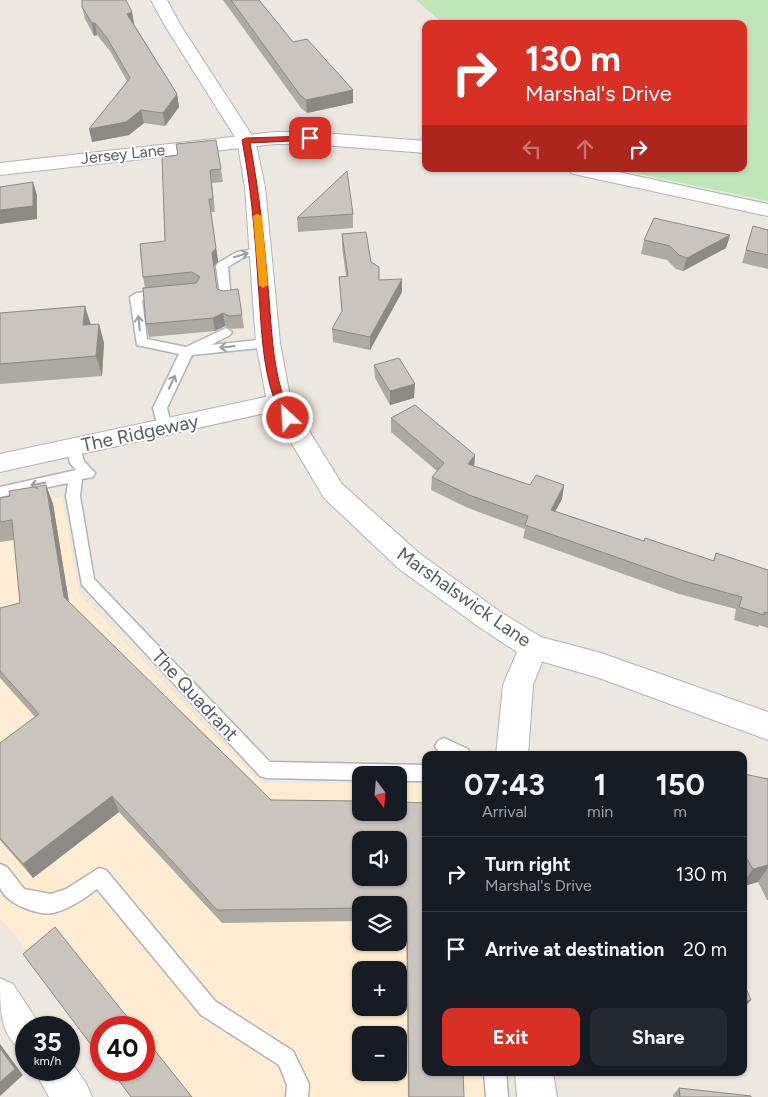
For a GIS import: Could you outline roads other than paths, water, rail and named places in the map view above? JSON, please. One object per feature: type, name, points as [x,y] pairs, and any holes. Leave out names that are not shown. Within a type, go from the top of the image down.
[{"type":"street","name":"Marshalswick Lane","points":[[159,0],[173,26],[246,140],[255,187],[268,343],[279,402],[333,491],[410,561],[489,619],[533,647],[601,666],[768,726]]},
{"type":"street","name":"Jersey Lane","points":[[0,169],[246,140],[310,138],[422,147]]},
{"type":"street","points":[[592,172],[768,210]]},
{"type":"street","name":"The Ridgeway","points":[[0,463],[279,402]]},
{"type":"street","points":[[512,751],[513,724],[518,685],[533,647]]},
{"type":"street","points":[[0,997],[15,1018]]},
{"type":"street","points":[[534,1076],[537,1097]]},
{"type":"street","points":[[61,1081],[72,1097]]},
{"type":"lane","points":[[225,299],[222,266],[241,254],[260,251]]},
{"type":"lane","points":[[176,293],[136,297],[141,342],[187,352],[268,343]]},
{"type":"lane","points":[[165,428],[160,408],[187,352],[226,332]]},
{"type":"lane","name":"The Quadrant","points":[[74,447],[77,463],[88,473],[76,476],[74,496],[87,581],[266,770],[422,772]]},
{"type":"lane","points":[[0,492],[76,476]]},
{"type":"lane","points":[[444,746],[454,751]]},
{"type":"lane","points":[[0,873],[19,897],[51,904],[72,896],[98,877],[208,1008],[286,1058],[298,1084],[297,1097]]},
{"type":"lane","points":[[495,1076],[497,1097]]}]
